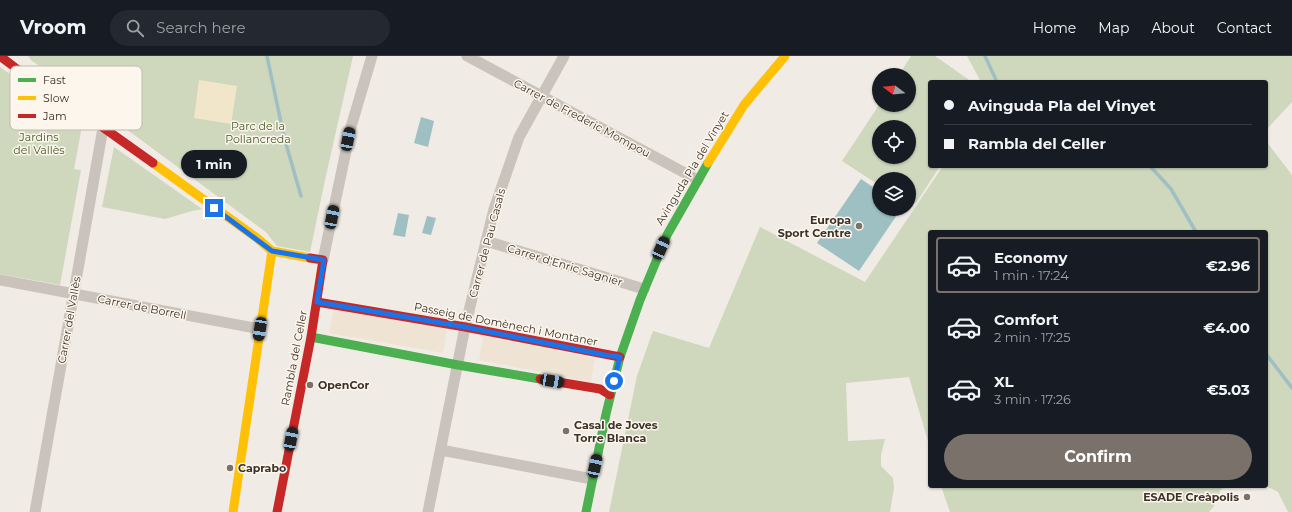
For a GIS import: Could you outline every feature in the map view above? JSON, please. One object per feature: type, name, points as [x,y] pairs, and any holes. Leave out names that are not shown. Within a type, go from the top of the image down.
[{"type":"street","points":[[0,56],[13,66]]},
{"type":"street","points":[[16,56],[21,66]]},
{"type":"street","points":[[106,130],[257,238],[272,251],[324,260],[350,127],[372,56]]},
{"type":"street","name":"Carrer de Frederic Mompou","points":[[467,56],[698,180]]},
{"type":"street","name":"Carrer de Pau Casals","points":[[428,512],[465,327],[494,209],[519,137],[564,56]]},
{"type":"street","name":"Avinguda Pla del Vinyet","points":[[586,512],[610,395],[620,357],[644,289],[667,235],[698,180],[744,105],[785,56]]},
{"type":"street","name":"Carrer del Vallès","points":[[35,512],[103,130]]},
{"type":"street","name":"Carrer d'Enric Sagnier","points":[[486,241],[644,289]]},
{"type":"street","points":[[232,512],[272,251]]},
{"type":"street","name":"Rambla del Celler","points":[[277,512],[311,337],[324,260]]},
{"type":"street","name":"Carrer de Borrell","points":[[0,280],[260,329]]},
{"type":"street","name":"Passeig de Domènech i Montaner","points":[[317,302],[465,327],[620,357]]},
{"type":"street","points":[[311,337],[458,365],[600,389],[610,395]]},
{"type":"street","points":[[441,450],[592,479]]},
{"type":"green space","name":"Parc de la Pollancreda","points":[[28,56],[353,56],[310,252],[277,246],[266,232],[127,130],[142,130],[142,66],[40,66]]},
{"type":"green space","points":[[911,56],[935,56],[969,80],[928,80],[928,168],[939,168],[916,203],[916,172],[872,172],[872,180],[842,161],[874,112],[916,112],[916,68],[903,68]]},
{"type":"green space","points":[[967,56],[1292,56],[1292,102],[1268,128],[1268,80],[980,80]]},
{"type":"green space","name":"Jardins del Vallès","points":[[0,67],[10,74],[10,130],[81,130],[74,169],[81,170],[60,285],[0,274]]},
{"type":"green space","points":[[1268,144],[1292,175],[1292,512],[1288,512],[1278,492],[1268,487],[1268,230],[928,230],[928,441],[909,377],[846,383],[848,441],[885,439],[881,455],[881,466],[893,478],[894,488],[890,512],[609,512],[637,376],[653,331],[709,348],[760,227],[865,282],[909,216],[916,216],[916,206],[942,168],[1268,168]]},
{"type":"green space","points":[[114,147],[202,209],[165,219],[102,207]]},
{"type":"green space","points":[[942,488],[1226,488],[1221,489],[1214,506],[1209,512],[950,512]]},
{"type":"sand","points":[[199,80],[237,86],[231,124],[194,118]]},
{"type":"shaded area","points":[[334,308],[447,329],[443,353],[329,333]]},
{"type":"shaded area","points":[[483,336],[595,358],[591,382],[479,360]]},
{"type":"water","points":[[421,117],[434,121],[428,147],[414,143]]},
{"type":"water","name":"Europa Sport Centre","points":[[861,179],[872,186],[872,216],[896,216],[859,271],[817,243]]},
{"type":"water","points":[[398,213],[409,215],[405,237],[393,235]]},
{"type":"water","points":[[427,216],[436,218],[431,235],[422,233]]},
{"type":"waterway","points":[[267,56],[284,137],[301,196]]},
{"type":"waterway","points":[[985,56],[996,80]]},
{"type":"waterway","points":[[1152,168],[1171,189],[1195,230]]},
{"type":"waterway","points":[[1268,357],[1292,388]]},
{"type":"traffic: fast","points":[[586,512],[606,414],[620,357],[640,300],[667,235],[708,163]]},
{"type":"traffic: fast","points":[[311,337],[540,379]]},
{"type":"traffic: slow","points":[[708,163],[744,105],[785,56]]},
{"type":"traffic: slow","points":[[153,163],[257,238],[272,251],[310,258]]},
{"type":"traffic: slow","points":[[233,512],[272,251]]},
{"type":"traffic: jam","points":[[0,56],[13,66]]},
{"type":"traffic: jam","points":[[107,130],[153,163]]},
{"type":"traffic: jam","points":[[277,512],[311,337],[323,260],[310,258]]},
{"type":"traffic: jam","points":[[317,302],[465,327],[620,357]]},
{"type":"traffic: jam","points":[[540,379],[600,389],[610,395]]},
{"type":"place","name":"Europa Sport Centre","points":[[859,226]]},
{"type":"place","name":"OpenCor","points":[[310,385]]},
{"type":"place","name":"Casal de Joves Torre Blanca","points":[[566,431]]},
{"type":"place","name":"Caprabo","points":[[230,468]]},
{"type":"place","name":"ESADE Creàpolis","points":[[1247,497]]},
{"type":"route","points":[[214,208],[257,238],[272,251],[324,260],[317,302],[465,327],[620,357],[614,381]]}]
